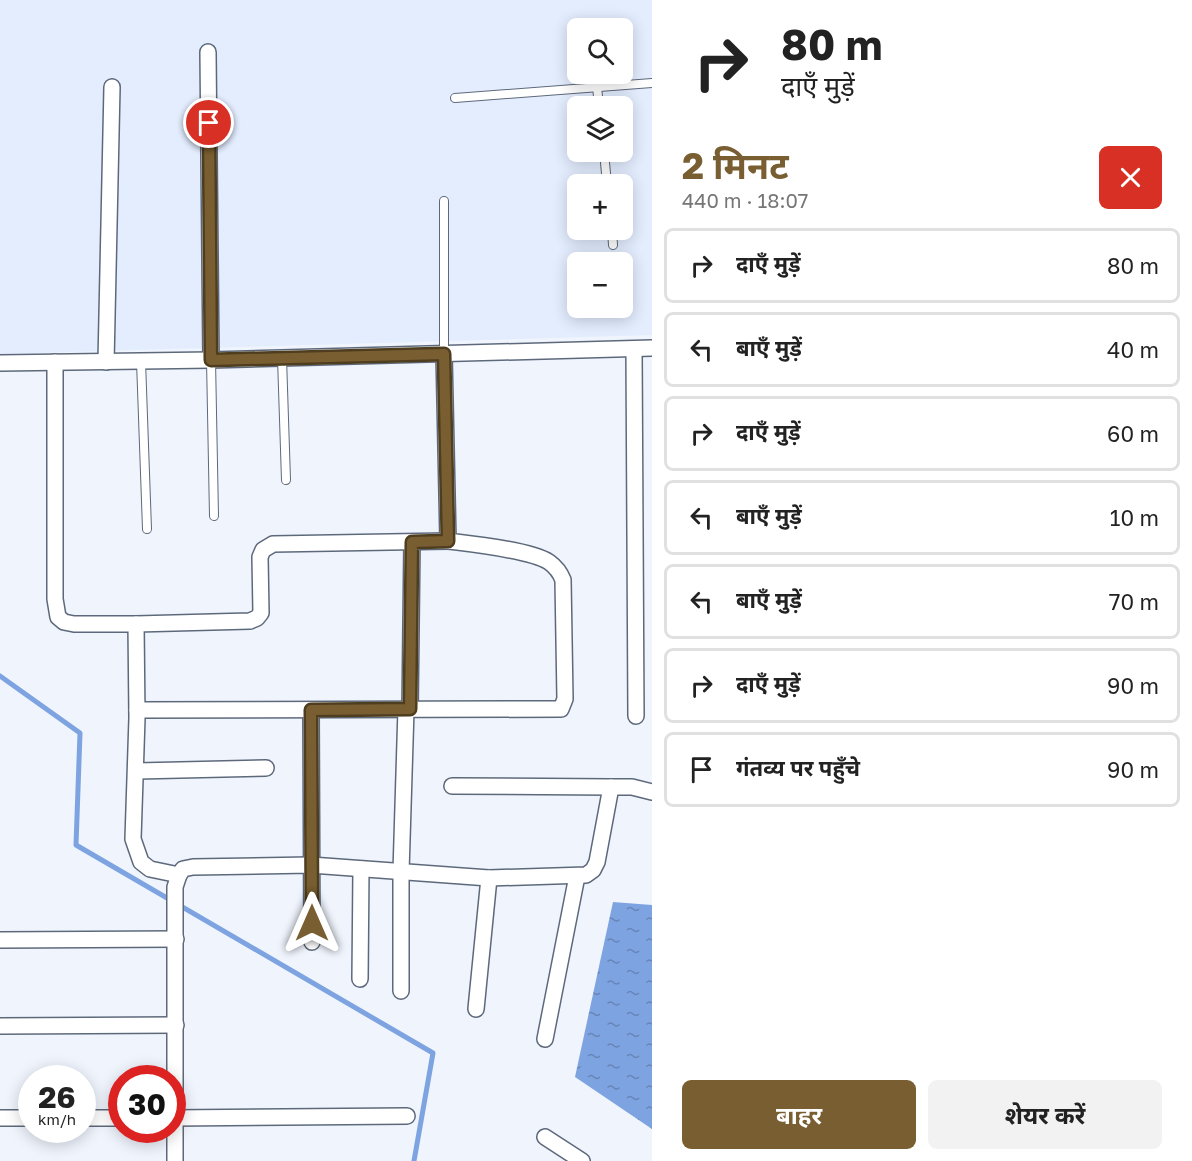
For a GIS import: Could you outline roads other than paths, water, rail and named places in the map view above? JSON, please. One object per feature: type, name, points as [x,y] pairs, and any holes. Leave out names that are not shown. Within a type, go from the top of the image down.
[{"type":"street","points":[[208,52],[211,360]]},
{"type":"street","points":[[106,362],[112,87]]},
{"type":"street","points":[[0,363],[211,360],[652,348]]},
{"type":"street","points":[[634,349],[636,716]]},
{"type":"street","points":[[444,354],[448,541]]},
{"type":"street","points":[[55,362],[55,598],[58,617],[64,622],[136,624],[250,621],[261,613],[260,557],[263,550],[273,544],[448,541],[530,555],[547,561],[558,570],[563,580],[565,699],[561,709],[137,710]]},
{"type":"street","points":[[401,991],[401,872],[412,542]]},
{"type":"street","points":[[136,624],[137,771],[133,839],[141,862],[150,869],[177,881]]},
{"type":"street","points":[[311,710],[312,942]]},
{"type":"street","points":[[137,771],[266,768]]},
{"type":"street","points":[[452,786],[632,787],[652,792]]},
{"type":"street","points":[[175,1065],[177,881],[183,869],[311,865],[489,878],[586,875],[593,870],[597,862],[611,787]]},
{"type":"street","points":[[360,979],[361,868]]},
{"type":"street","points":[[545,1039],[577,876]]},
{"type":"street","points":[[476,1009],[489,878]]},
{"type":"street","points":[[0,940],[176,932]]},
{"type":"street","points":[[0,1026],[176,1025]]},
{"type":"street","points":[[186,1118],[407,1116]]},
{"type":"street","points":[[0,1118],[18,1118]]},
{"type":"street","points":[[545,1137],[582,1161]]},
{"type":"street","points":[[175,1143],[175,1161]]},
{"type":"lane","points":[[455,98],[652,83]]},
{"type":"lane","points":[[597,87],[598,96]]},
{"type":"lane","points":[[444,201],[444,354]]},
{"type":"lane","points":[[613,240],[613,245]]},
{"type":"lane","points":[[282,358],[286,480]]},
{"type":"lane","points":[[211,360],[214,516]]},
{"type":"lane","points":[[141,361],[147,529]]},
{"type":"water","points":[[613,902],[652,905],[652,1129],[575,1077]]},
{"type":"waterway","points":[[0,676],[80,733],[76,845],[433,1053],[414,1161]]}]
